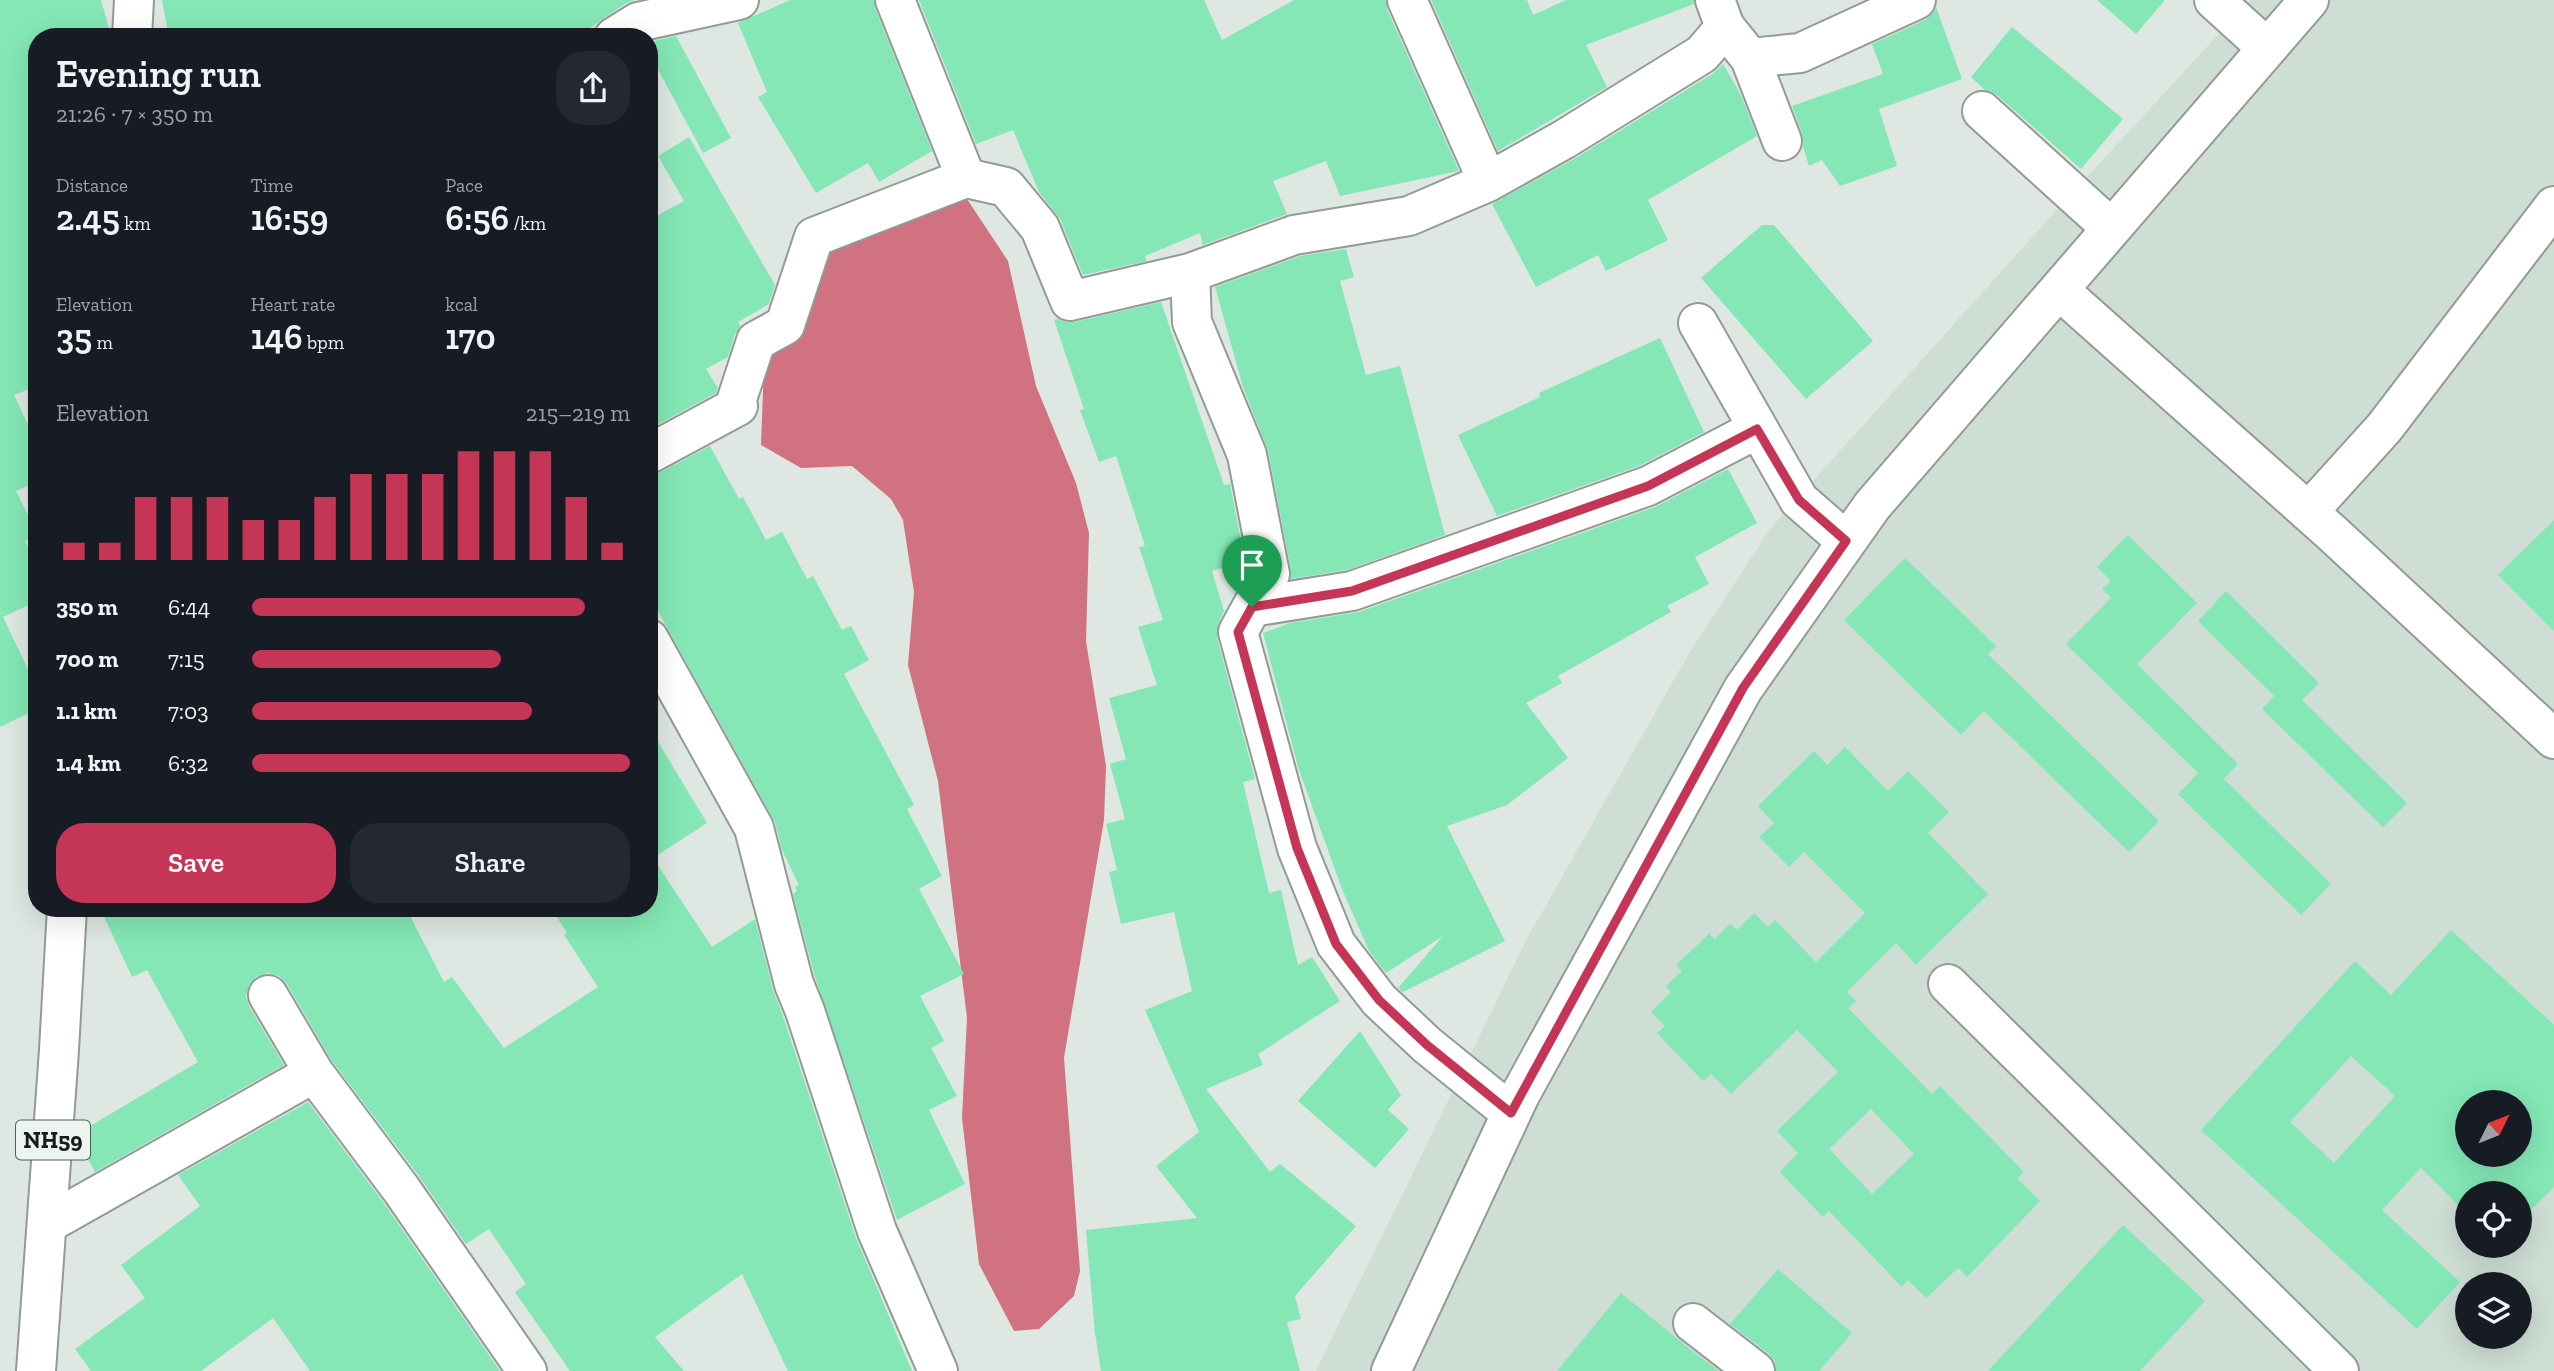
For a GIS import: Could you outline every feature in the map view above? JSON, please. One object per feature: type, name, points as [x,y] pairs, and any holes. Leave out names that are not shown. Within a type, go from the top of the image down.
[{"type":"main road","points":[[132,28],[134,0]]},
{"type":"main road","points":[[628,28],[638,22],[739,0]]},
{"type":"main road","points":[[895,0],[966,178]]},
{"type":"main road","points":[[1407,0],[1488,182]]},
{"type":"main road","points":[[1750,58],[1800,53],[1916,0]]},
{"type":"main road","points":[[2214,0],[2267,48]]},
{"type":"main road","points":[[1391,1371],[1511,1113],[1743,688],[1871,506],[2309,0]]},
{"type":"main road","points":[[658,449],[738,406],[736,402],[756,341],[785,325],[814,237],[966,178],[1006,187],[1040,228],[1070,301],[1190,273],[1294,235],[1409,216],[1488,182],[1563,140],[1702,54],[1720,14]]},
{"type":"main road","points":[[1720,14],[1750,58],[1782,141]]},
{"type":"main road","points":[[1982,111],[2111,228]]},
{"type":"main road","points":[[2308,512],[2384,428],[2554,206]]},
{"type":"main road","points":[[1190,273],[1192,322],[1247,455],[1270,574],[1238,632],[1297,848],[1336,944],[1379,1000],[1427,1045],[1511,1113]]},
{"type":"main road","points":[[2059,290],[2308,512],[2554,738]]},
{"type":"main road","points":[[1698,323],[1799,500],[1846,541]]},
{"type":"main road","points":[[1252,607],[1352,591],[1648,486],[1757,429]]},
{"type":"main road","points":[[658,655],[754,828],[794,984],[806,1011],[877,1231],[938,1371]]},
{"type":"main road","name":"NH59","points":[[37,1371],[66,917]]},
{"type":"main road","points":[[1948,984],[2339,1371]]},
{"type":"main road","points":[[268,995],[314,1073],[401,1189],[527,1371]]},
{"type":"main road","points":[[47,1224],[314,1073]]},
{"type":"main road","points":[[1693,1323],[1755,1371]]},
{"type":"shaded area","points":[[2250,0],[2554,0],[2554,1371],[1316,1371],[1528,937],[1688,655],[1770,529],[2052,215]]},
{"type":"shaded area","points":[[965,196],[1008,261],[1036,386],[1076,483],[1089,533],[1086,641],[1106,766],[1104,820],[1064,1058],[1080,1271],[1074,1296],[1039,1329],[1014,1331],[979,1264],[962,1118],[967,1018],[938,781],[908,665],[914,592],[903,520],[891,499],[852,466],[801,468],[761,445],[761,357],[815,257]]},
{"type":"building","points":[[0,0],[101,0],[109,28],[28,28],[28,390],[14,395],[28,425],[28,486],[16,491],[28,515],[28,540],[25,541],[28,547],[28,605],[3,617],[28,669],[28,713],[0,727]]},
{"type":"building","points":[[162,0],[636,0],[626,3],[590,28],[167,28]]},
{"type":"building","points":[[790,0],[874,0],[932,151],[879,182],[868,163],[816,193],[758,97],[767,92],[738,23]]},
{"type":"building","points":[[919,0],[1204,0],[1222,40],[1294,0],[1386,0],[1387,9],[1459,171],[1340,196],[1326,161],[1273,181],[1287,214],[1203,245],[1200,233],[1145,256],[1147,261],[1083,275],[1060,219],[1039,192],[1013,130],[976,144]]},
{"type":"building","points":[[1431,0],[1527,0],[1533,15],[1566,0],[1694,0],[1694,4],[1586,45],[1607,87],[1498,151]]},
{"type":"building","points":[[2097,0],[2165,0],[2136,34]]},
{"type":"building","points":[[1936,7],[1962,79],[1879,109],[1897,166],[1840,186],[1822,160],[1809,166],[1802,133],[1792,106],[1883,74],[1872,44],[1925,20]]},
{"type":"building","points":[[2012,27],[2123,119],[2081,169],[1997,95],[1985,90],[1971,77]]},
{"type":"building","points":[[676,36],[731,138],[703,153],[658,70],[658,40]]},
{"type":"building","points":[[1723,64],[1740,93],[1757,136],[1648,200],[1668,240],[1606,271],[1598,255],[1536,287],[1492,204],[1574,159],[1714,73]]},
{"type":"building","points":[[689,137],[775,285],[769,304],[738,322],[741,327],[735,334],[728,357],[706,369],[718,388],[716,393],[658,424],[658,215],[684,201],[658,156]]},
{"type":"building","points":[[1762,225],[1774,225],[1873,341],[1806,399],[1701,278]]},
{"type":"building","points":[[1346,249],[1354,277],[1340,281],[1366,375],[1400,366],[1445,535],[1347,570],[1290,579],[1291,570],[1268,451],[1243,387],[1215,287],[1300,256]]},
{"type":"building","points":[[1161,302],[1224,485],[1230,484],[1245,561],[1212,571],[1224,611],[1217,638],[1255,779],[1243,782],[1269,893],[1281,890],[1298,965],[1312,957],[1340,1001],[1258,1054],[1263,1065],[1206,1089],[1270,1172],[1280,1164],[1356,1226],[1295,1296],[1301,1319],[1287,1322],[1300,1371],[1101,1371],[1095,1333],[1086,1230],[1197,1218],[1156,1166],[1199,1132],[1145,1010],[1192,991],[1174,912],[1121,924],[1109,872],[1117,870],[1106,824],[1125,819],[1110,764],[1126,759],[1109,698],[1157,685],[1138,627],[1163,620],[1139,547],[1145,546],[1116,456],[1099,462],[1080,410],[1084,409],[1054,320],[1075,322]]},
{"type":"building","points":[[1660,338],[1704,432],[1639,466],[1497,516],[1458,435],[1540,397],[1539,393]]},
{"type":"building","points":[[710,446],[739,499],[743,497],[766,540],[782,532],[807,579],[813,576],[842,630],[851,626],[869,660],[844,674],[914,805],[907,809],[942,876],[919,889],[964,974],[920,996],[944,1041],[931,1048],[957,1096],[929,1110],[965,1184],[897,1220],[815,977],[793,894],[797,891],[795,887],[799,885],[782,850],[775,822],[658,611],[659,473]]},
{"type":"building","points":[[1728,469],[1757,523],[1695,557],[1709,584],[1667,606],[1671,612],[1558,676],[1562,683],[1526,703],[1568,758],[1507,805],[1447,826],[1505,941],[1403,992],[1398,988],[1443,936],[1386,973],[1369,951],[1342,889],[1298,767],[1263,633],[1290,623],[1359,612],[1655,507]]},
{"type":"building","points":[[2554,520],[2554,631],[2498,575]]},
{"type":"building","points":[[2128,535],[2197,603],[2137,664],[2238,764],[2224,779],[2331,884],[2301,915],[2178,794],[2198,773],[2066,644],[2111,598],[2102,589],[2111,581],[2097,567]]},
{"type":"building","points":[[1905,558],[1996,646],[1988,654],[2159,821],[2129,852],[1984,711],[1961,735],[1844,620]]},
{"type":"building","points":[[2226,591],[2319,683],[2302,700],[2407,803],[2383,827],[2262,709],[2274,696],[2198,621]]},
{"type":"building","points":[[658,742],[707,823],[658,855]]},
{"type":"building","points":[[1845,747],[1888,791],[1908,771],[1949,812],[1928,833],[1988,894],[1916,965],[1896,943],[1847,992],[1856,1001],[1848,1008],[1932,1094],[1940,1086],[2024,1172],[2017,1178],[2040,1201],[1967,1277],[1958,1268],[1926,1298],[1908,1280],[1902,1287],[1829,1211],[1823,1217],[1780,1172],[1798,1153],[1777,1131],[1838,1072],[1797,1030],[1731,1094],[1711,1074],[1703,1081],[1657,1033],[1665,1026],[1651,1012],[1671,992],[1666,986],[1682,971],[1676,965],[1709,934],[1715,939],[1730,924],[1737,930],[1754,913],[1768,927],[1775,920],[1816,962],[1865,913],[1804,852],[1789,867],[1759,837],[1774,823],[1758,806],[1814,751],[1827,765]],"holes":[[[1871,1109],[1914,1154],[1872,1194],[1829,1149]]]},
{"type":"building","points":[[658,866],[712,947],[755,919],[773,990],[856,1238],[912,1371],[788,1371],[742,1274],[655,1337],[684,1371],[570,1371],[515,1292],[526,1284],[489,1229],[466,1244],[419,1176],[332,1061],[287,984],[279,976],[268,973],[256,977],[249,985],[246,996],[249,1006],[284,1065],[95,1172],[75,1135],[198,1062],[147,970],[132,977],[104,917],[411,917],[444,982],[452,977],[504,1048],[598,987],[564,935],[567,933],[557,917],[658,917]]},
{"type":"building","points":[[2451,930],[2554,1025],[2554,1187],[2532,1208],[2532,1181],[2455,1181],[2455,1202],[2421,1168],[2382,1210],[2455,1277],[2455,1287],[2417,1329],[2201,1130],[2355,961],[2391,995]],"holes":[[[2351,1056],[2395,1096],[2334,1163],[2290,1122]]]},
{"type":"building","points":[[1360,1031],[1401,1095],[1388,1110],[1409,1129],[1375,1168],[1298,1101]]},
{"type":"building","points":[[308,1102],[383,1202],[500,1371],[310,1371],[273,1318],[201,1371],[91,1371],[75,1349],[145,1298],[121,1265],[200,1206],[178,1175]]},
{"type":"building","points":[[2123,1225],[2205,1301],[2140,1371],[1988,1371]]},
{"type":"building","points":[[1778,1269],[1852,1333],[1819,1371],[1776,1371],[1775,1362],[1769,1354],[1730,1324]]},
{"type":"building","points":[[1621,1293],[1701,1358],[1719,1371],[1557,1371]]},
{"type":"route","points":[[1757,429],[1799,500],[1846,541],[1743,688],[1511,1113],[1427,1045],[1379,1000],[1336,944],[1297,848],[1238,632],[1252,607],[1352,591],[1648,486],[1757,429]]}]
